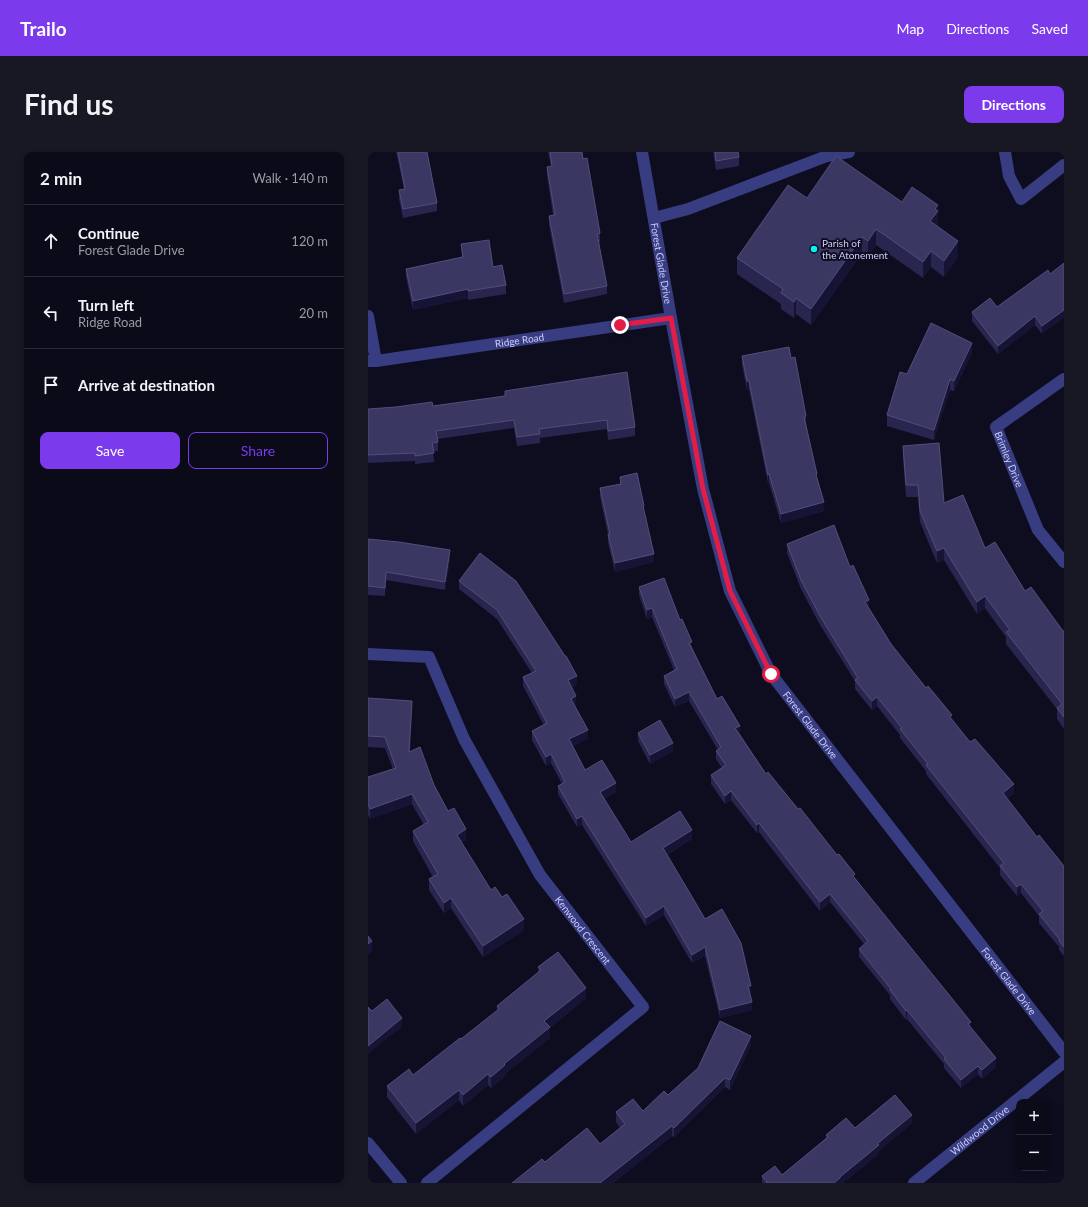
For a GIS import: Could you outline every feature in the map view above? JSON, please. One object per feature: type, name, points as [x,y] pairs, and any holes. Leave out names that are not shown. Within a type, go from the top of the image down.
[{"type":"street","name":"Forest Glade Drive","points":[[642,152],[703,489],[730,591],[771,674],[1064,1052]]},
{"type":"street","points":[[654,218],[688,209],[827,156],[849,152]]},
{"type":"street","points":[[1005,152],[1009,176],[1021,199],[1064,165]]},
{"type":"street","points":[[368,316],[372,361]]},
{"type":"street","name":"Ridge Road","points":[[372,361],[671,318]]},
{"type":"street","name":"Brimley Drive","points":[[1064,379],[996,427],[1038,530],[1064,562]]},
{"type":"street","name":"Kenwood Crescent","points":[[368,654],[429,657],[464,739],[540,875],[642,1007],[427,1183]]},
{"type":"street","name":"Wildwood Drive","points":[[914,1183],[1064,1062]]},
{"type":"street","points":[[368,1143],[401,1183]]},
{"type":"building","points":[[398,152],[427,152],[437,203],[403,209],[399,190],[405,189]]},
{"type":"building","points":[[550,152],[582,152],[583,159],[587,158],[600,233],[597,234],[607,286],[564,294],[549,216],[555,215],[547,167],[552,166]]},
{"type":"building","points":[[715,152],[738,152],[739,157],[716,161]]},
{"type":"building","name":"Parish of the Atonement","points":[[836,156],[902,202],[912,187],[938,205],[935,209],[938,211],[930,221],[958,241],[944,261],[931,251],[923,262],[876,229],[868,241],[862,237],[811,309],[796,298],[794,302],[781,293],[783,289],[737,258],[788,185],[807,198]]},
{"type":"building","points":[[489,240],[493,267],[502,265],[506,285],[468,291],[468,289],[413,301],[406,269],[463,257],[461,244]]},
{"type":"building","points":[[1064,263],[1064,310],[1042,326],[1035,316],[998,346],[972,312],[990,298],[997,307],[1048,270],[1050,274]]},
{"type":"building","points":[[931,323],[972,343],[954,381],[950,379],[934,430],[887,415],[900,372],[907,374]]},
{"type":"building","points":[[789,347],[791,358],[795,357],[806,416],[804,417],[816,475],[824,502],[781,514],[769,474],[768,475],[749,381],[747,381],[742,356]]},
{"type":"building","points":[[627,372],[635,427],[608,431],[607,420],[539,429],[540,434],[517,437],[514,420],[436,431],[438,442],[432,443],[434,453],[415,456],[415,453],[368,455],[368,409],[432,402],[433,406],[505,396],[505,391]]},
{"type":"building","points":[[939,443],[944,503],[963,495],[985,548],[995,542],[1025,591],[1031,587],[1064,631],[1064,717],[1057,708],[1062,704],[1006,632],[1010,630],[985,596],[977,602],[944,548],[937,551],[920,511],[918,485],[906,485],[903,446]]},
{"type":"building","points":[[637,473],[654,554],[615,563],[600,488],[621,484],[620,477]]},
{"type":"building","points":[[834,525],[850,567],[853,565],[869,600],[865,602],[891,644],[926,688],[928,686],[952,715],[950,717],[970,742],[975,739],[1014,784],[1003,793],[1037,837],[1039,835],[1064,866],[1064,947],[1039,914],[1043,911],[1021,884],[1017,887],[1000,866],[1004,863],[926,765],[928,764],[900,729],[902,728],[877,697],[872,701],[855,680],[858,678],[820,616],[801,580],[787,544]]},
{"type":"building","points":[[368,539],[450,550],[445,582],[386,572],[385,588],[368,586]]},
{"type":"building","points":[[480,553],[516,581],[566,656],[577,676],[568,680],[576,696],[571,699],[588,730],[569,739],[585,770],[602,760],[616,783],[600,792],[631,842],[680,811],[692,830],[663,848],[705,919],[722,909],[741,943],[751,986],[748,986],[752,1002],[720,1010],[705,947],[692,955],[664,906],[646,918],[582,816],[577,819],[558,786],[565,782],[551,754],[546,757],[532,731],[547,723],[523,677],[536,671],[497,610],[459,581]]},
{"type":"building","points":[[664,578],[680,620],[682,619],[692,642],[689,643],[717,699],[722,696],[740,726],[735,728],[766,774],[768,772],[798,809],[800,808],[837,855],[839,854],[855,874],[853,876],[971,1022],[968,1024],[996,1058],[982,1070],[978,1066],[961,1080],[944,1059],[946,1058],[907,1010],[906,1011],[890,990],[891,989],[859,949],[868,941],[830,894],[820,902],[759,823],[757,825],[731,791],[725,796],[711,775],[726,765],[716,751],[721,747],[689,692],[675,699],[664,676],[677,669],[652,608],[647,610],[639,587]]},
{"type":"building","points":[[368,698],[412,701],[409,752],[420,747],[434,785],[448,811],[454,808],[466,829],[457,835],[491,890],[495,887],[502,897],[507,894],[524,919],[483,946],[451,898],[444,903],[429,879],[438,874],[413,831],[428,822],[412,794],[370,809],[368,804],[368,777],[396,768],[385,737],[368,736]]},
{"type":"building","points":[[660,720],[673,743],[650,755],[638,733]]},
{"type":"building","points":[[368,936],[372,941],[368,944]]},
{"type":"building","points":[[558,952],[586,988],[544,1021],[550,1027],[504,1064],[505,1065],[491,1077],[488,1074],[463,1095],[459,1090],[416,1123],[387,1086],[409,1069],[413,1075],[460,1038],[461,1039],[499,1009],[497,1006],[541,970],[538,967]]},
{"type":"building","points":[[387,999],[402,1018],[368,1046],[368,1007],[372,1011]]},
{"type":"building","points":[[720,1021],[751,1036],[730,1080],[725,1078],[674,1128],[672,1126],[600,1183],[512,1183],[542,1159],[545,1162],[587,1128],[600,1144],[625,1124],[616,1112],[633,1099],[643,1111],[664,1091],[668,1095],[698,1068]]},
{"type":"building","points":[[895,1095],[912,1115],[834,1183],[766,1183],[767,1182],[762,1176],[775,1166],[782,1175],[828,1137],[826,1135],[846,1118],[855,1128]]},
{"type":"place","name":"Parish of the Atonement","points":[[814,249]]},
{"type":"route","points":[[620,325],[671,318],[703,489],[730,591],[771,674]]}]
